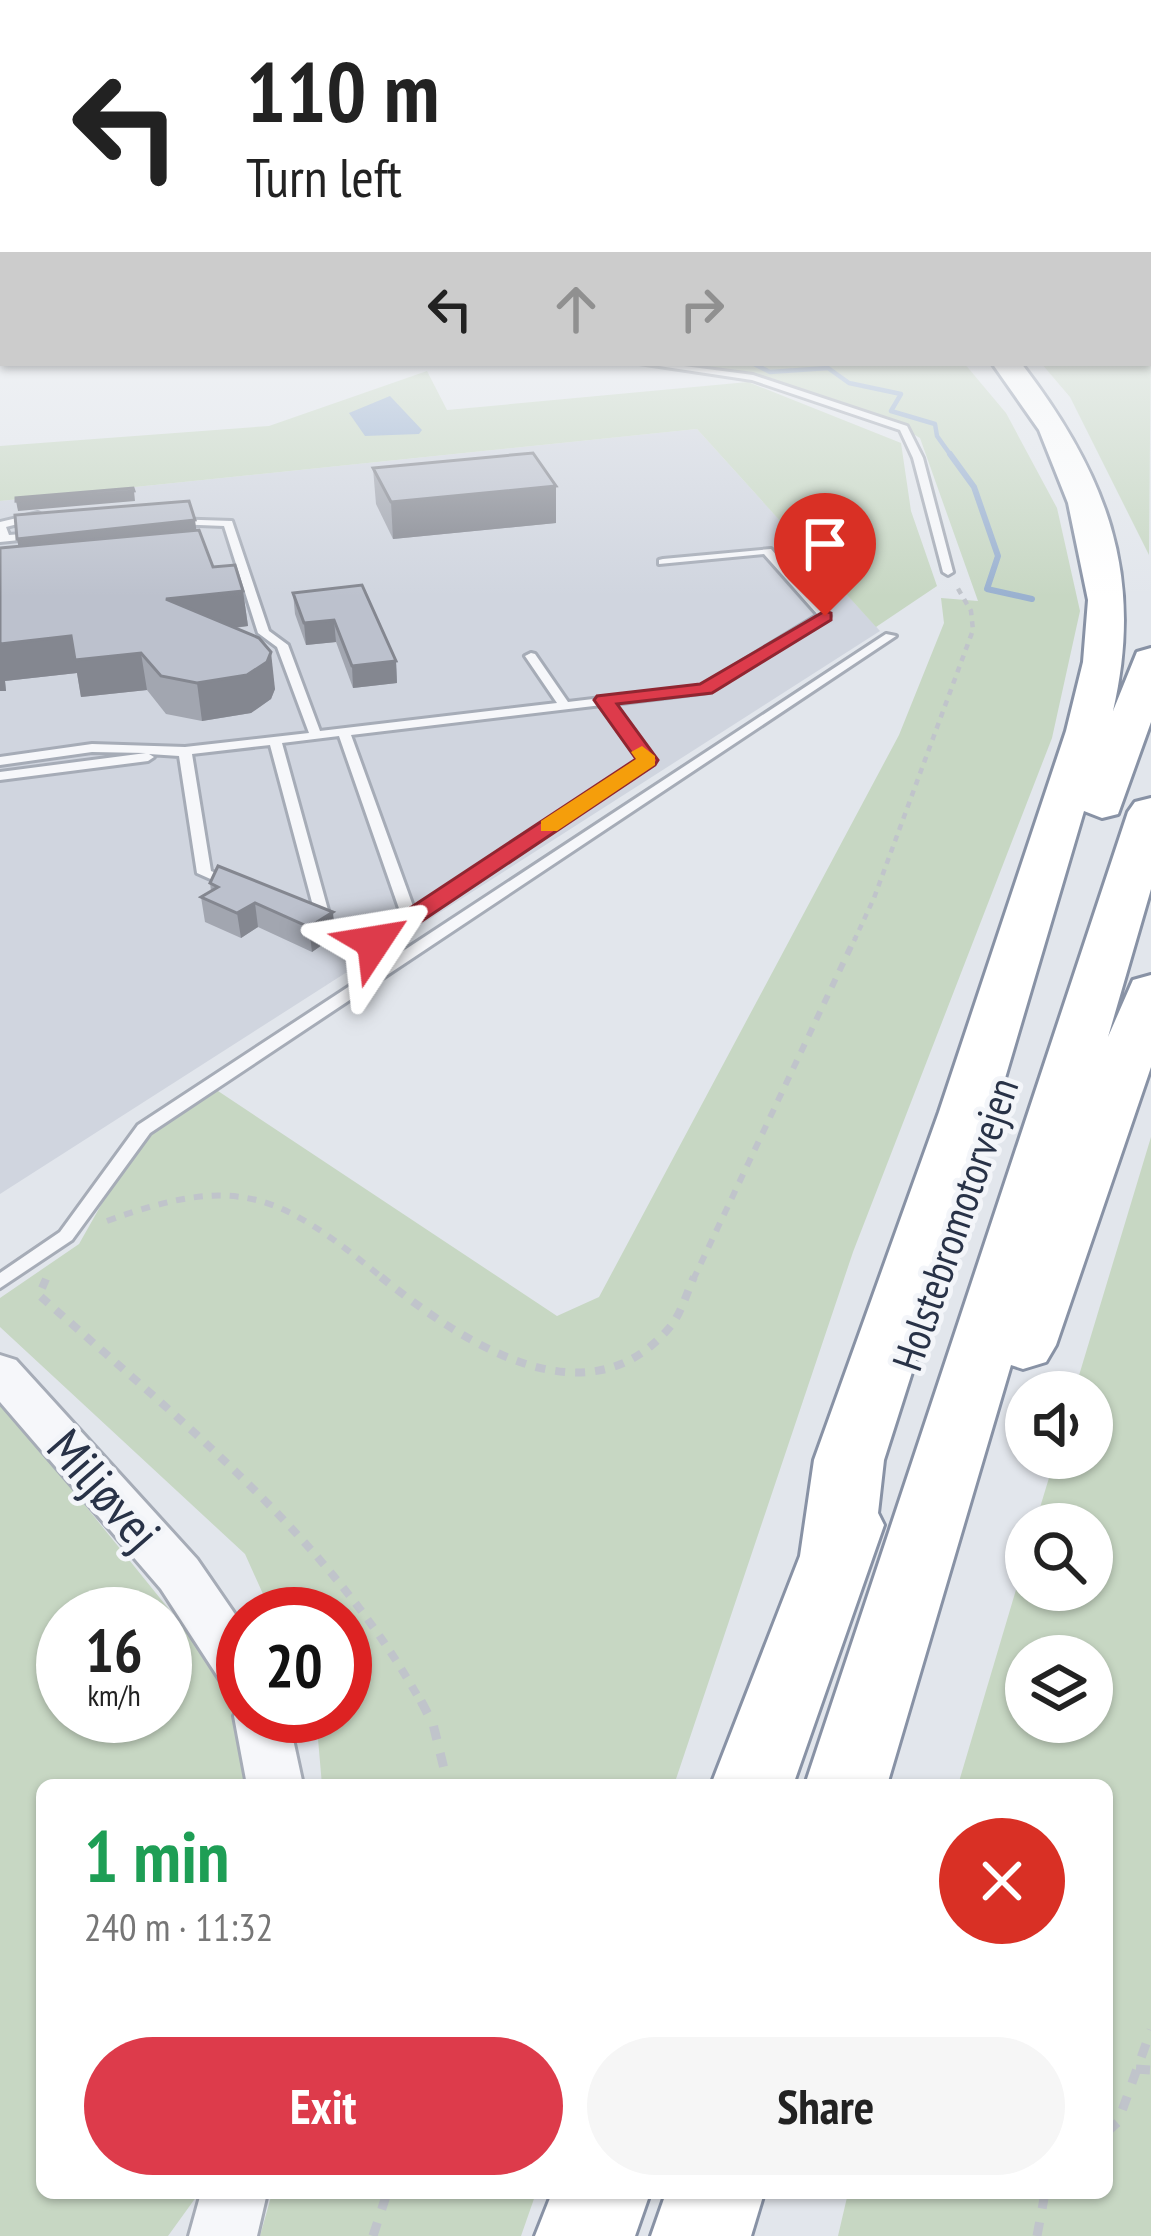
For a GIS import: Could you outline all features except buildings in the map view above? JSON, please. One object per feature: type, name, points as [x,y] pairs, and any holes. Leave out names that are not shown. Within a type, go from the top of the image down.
[{"type":"highway","points":[[1007,388],[1046,439],[1081,502]]},
{"type":"highway","points":[[836,1561],[849,1460],[967,1112],[1096,692],[1108,619],[1099,552],[1059,437],[1024,388]]},
{"type":"highway","name":"Holstebromotorvejen","points":[[754,1779],[836,1561],[1151,660]]},
{"type":"highway","name":"Holstebromotorvejen","points":[[851,1779],[1151,812]]},
{"type":"highway","points":[[851,1779],[994,1425],[1151,991]]},
{"type":"highway","points":[[585,2236],[599,2199]]},
{"type":"highway","points":[[701,2236],[713,2199]]},
{"type":"street","name":"Miljøvej","points":[[0,1372],[178,1574],[216,1630]]},
{"type":"street","points":[[266,1743],[274,1779]]},
{"type":"street","points":[[223,2236],[232,2199]]},
{"type":"lane","points":[[784,388],[904,428],[918,458],[948,572]]},
{"type":"lane","points":[[160,512],[164,522],[200,519],[228,524],[264,633],[282,645],[316,736]]},
{"type":"lane","points":[[47,515],[6,521],[1,525],[2,539],[49,534]]},
{"type":"lane","points":[[0,776],[705,689],[825,616],[766,550],[663,562]]},
{"type":"lane","points":[[212,556],[236,553]]},
{"type":"lane","points":[[0,1282],[66,1236],[144,1129],[890,636]]},
{"type":"lane","points":[[531,656],[564,705]]},
{"type":"lane","points":[[305,916],[374,942],[648,760],[604,700]]},
{"type":"lane","points":[[344,733],[410,919]]},
{"type":"lane","points":[[275,741],[325,925]]},
{"type":"lane","points":[[0,760],[92,748],[185,751]]},
{"type":"lane","points":[[185,751],[205,873],[245,890]]},
{"type":"path","points":[[448,1779],[447,1765],[414,1682],[286,1520],[38,1294],[66,1236],[173,1198],[236,1194],[301,1220],[488,1354],[530,1370],[591,1371],[628,1361],[671,1326],[874,898],[973,630],[971,611],[948,572]]},
{"type":"path","points":[[1113,2127],[1151,2030]]},
{"type":"path","points":[[1136,2069],[1151,2070]]},
{"type":"path","points":[[373,2236],[386,2199]]},
{"type":"path","points":[[1037,2236],[1044,2199]]},
{"type":"shaded area","points":[[697,429],[880,631],[0,1194],[0,501]]},
{"type":"green space","points":[[377,388],[436,388],[447,410],[680,388],[764,388],[901,443],[911,511],[937,586],[876,627],[697,429],[0,501],[0,446],[269,426]]},
{"type":"green space","points":[[794,388],[985,388],[1006,413],[1057,508],[1080,611],[1052,738],[853,1252],[676,1779],[321,1779],[318,1743],[372,1743],[372,1587],[260,1587],[245,1554],[0,1327],[0,1298],[79,1244],[144,1129],[215,1089],[557,1316],[599,1297],[899,735],[944,623],[941,598],[978,601],[920,438],[857,408]]},
{"type":"green space","points":[[1063,388],[1150,388],[1149,555]]},
{"type":"green space","points":[[1151,1137],[1151,2236],[838,2236],[847,2199],[1113,2199],[1113,1779],[960,1779],[1010,1611],[1113,1611],[1113,1503],[1041,1503],[1049,1479],[1113,1479],[1113,1371],[1080,1371]]},
{"type":"green space","points":[[0,1400],[151,1587],[36,1587],[36,1743],[192,1743],[192,1638],[216,1668],[216,1743],[249,1743],[254,1779],[36,1779],[36,2199],[195,2199],[168,2236],[0,2236]]},
{"type":"green space","points":[[270,2199],[534,2199],[521,2236],[260,2236]]},
{"type":"water","points":[[390,396],[422,430],[419,434],[365,436],[349,413]]},
{"type":"waterway","points":[[874,388],[901,394],[891,411],[935,424],[937,436],[952,457]]},
{"type":"waterway","points":[[950,454],[974,487],[998,556],[987,589],[1032,599]]},
{"type":"slow traffic","points":[[549,826],[648,760],[642,752]]},
{"type":"route","points":[[374,942],[648,760],[604,700],[705,689],[825,616]]}]
